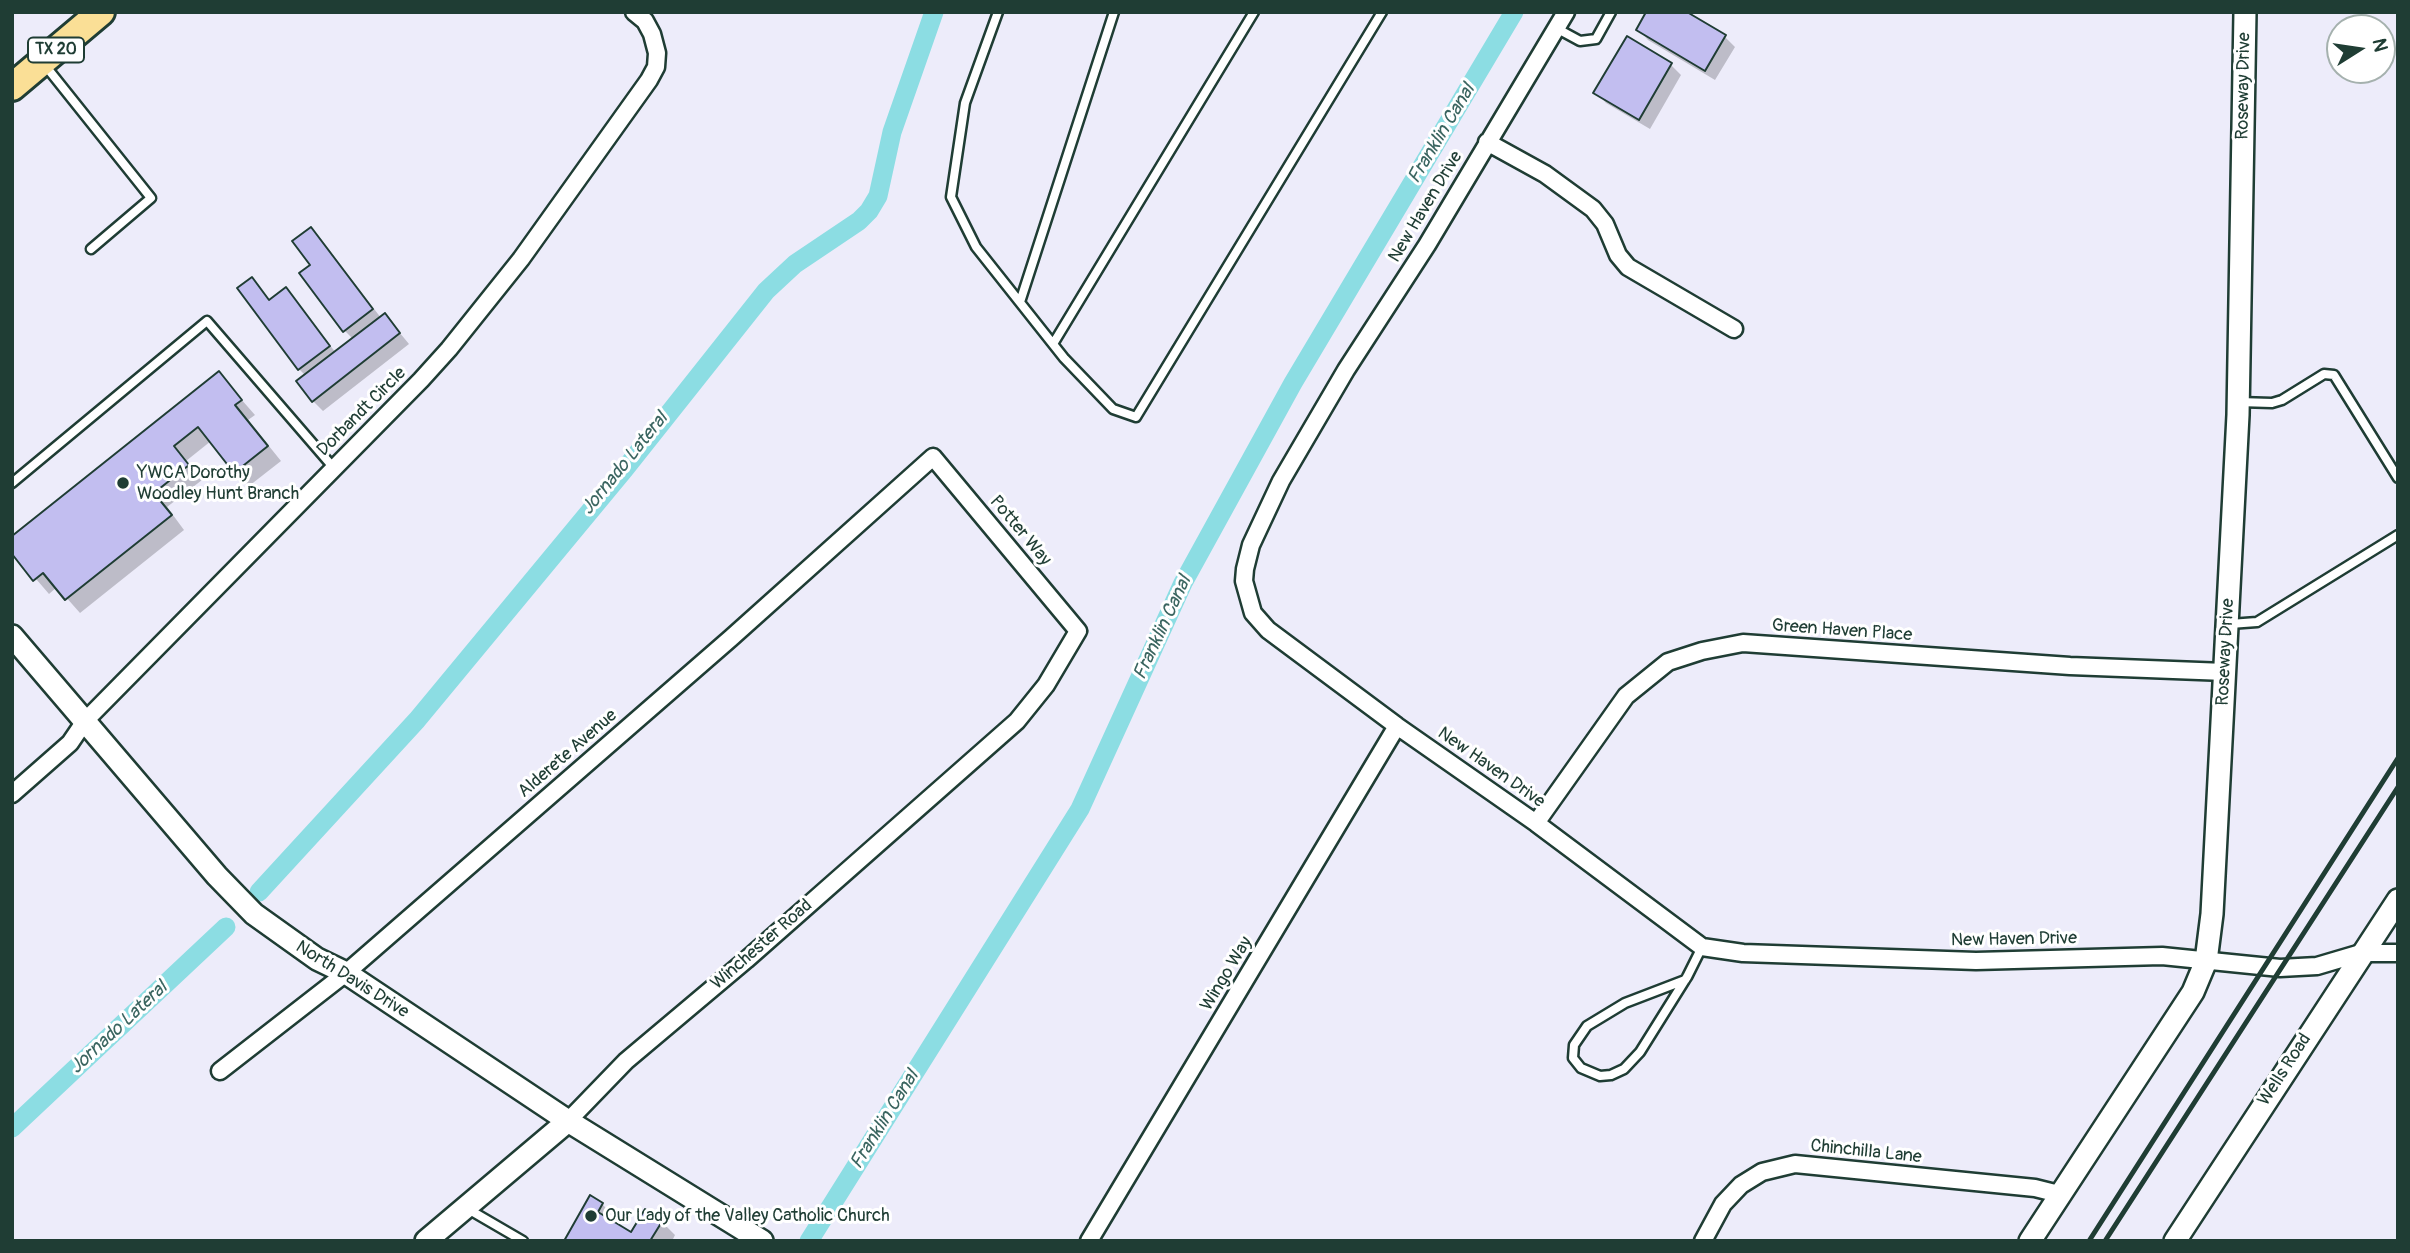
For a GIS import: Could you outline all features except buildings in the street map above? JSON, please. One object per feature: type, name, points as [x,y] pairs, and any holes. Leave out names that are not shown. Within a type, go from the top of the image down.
[{"type":"main road","name":"TX 20","points":[[12,87],[101,12]]},
{"type":"street","name":"Dorbandt Circle","points":[[12,794],[70,743],[85,721],[449,349],[521,259],[656,67],[657,53],[649,27],[634,12]]},
{"type":"street","name":"New Haven Drive","points":[[1566,12],[1427,245],[1346,370],[1281,481],[1251,545],[1245,569],[1244,581],[1253,613],[1268,630],[1397,726],[1536,823],[1702,947],[1743,953],[1976,961],[2162,956],[2280,968],[2317,966],[2361,953],[2398,953]]},
{"type":"street","name":"Roseway Drive","points":[[2030,1241],[2193,992],[2206,961],[2212,914],[2239,402],[2245,12]]},
{"type":"street","points":[[1488,142],[1545,174],[1593,209],[1605,224],[1618,256],[1628,267],[1734,329]]},
{"type":"street","name":"Potter Way","points":[[933,457],[1078,631]]},
{"type":"street","name":"Alderete Avenue","points":[[220,1071],[346,973],[731,638],[933,457]]},
{"type":"street","name":"Winchester Road","points":[[436,1238],[466,1207],[568,1121],[626,1061],[787,924],[1017,721],[1046,685],[1078,631]]},
{"type":"street","name":"North Davis Drive","points":[[12,636],[217,876],[254,914],[317,959],[346,973],[568,1121],[762,1241]]},
{"type":"street","name":"Green Haven Place","points":[[1536,823],[1626,696],[1668,662],[1702,651],[1743,643],[1980,660],[2225,672]]},
{"type":"street","name":"Wingo Way","points":[[1089,1241],[1397,726]]},
{"type":"street","name":"Wells Road","points":[[2175,1241],[2398,900]]},
{"type":"street","name":"Chinchilla Lane","points":[[1703,1241],[1723,1204],[1741,1185],[1762,1172],[1795,1164],[2035,1188],[2059,1194]]},
{"type":"lane","points":[[998,12],[965,103],[951,197],[976,247],[1053,344],[1113,409],[1136,417],[1382,12]]},
{"type":"lane","points":[[1020,302],[1114,12]]},
{"type":"lane","points":[[1053,344],[1254,12]]},
{"type":"lane","points":[[1556,28],[1580,41],[1596,39],[1611,12]]},
{"type":"lane","points":[[42,62],[151,198],[91,249]]},
{"type":"lane","points":[[12,483],[208,321],[333,467]]},
{"type":"lane","points":[[2239,402],[2272,403],[2282,400],[2324,374],[2334,375],[2398,478]]},
{"type":"lane","points":[[2227,624],[2257,622],[2398,535]]},
{"type":"lane","points":[[1685,980],[1625,1003],[1587,1026],[1574,1045],[1573,1058],[1581,1068],[1600,1076],[1611,1075],[1624,1069],[1640,1052],[1685,980],[1702,947]]},
{"type":"lane","points":[[466,1207],[523,1241]]},
{"type":"waterway","name":"Jornado Lateral","points":[[259,892],[417,720],[624,470],[766,291],[795,264],[859,221],[869,211],[878,196],[892,132],[934,12]]},
{"type":"waterway","name":"Franklin Canal","points":[[809,1241],[1080,809],[1183,583],[1293,383],[1514,12]]},
{"type":"waterway","name":"Jornado Lateral","points":[[12,1128],[226,927]]},
{"type":"railway","points":[[2089,1241],[2398,758]]},
{"type":"railway","points":[[2105,1241],[2398,787]]},
{"type":"place","name":"YWCA Dorothy Woodley Hunt Branch","points":[[123,483]]},
{"type":"place","name":"Our Lady of the Valley Catholic Church","points":[[591,1216]]}]
